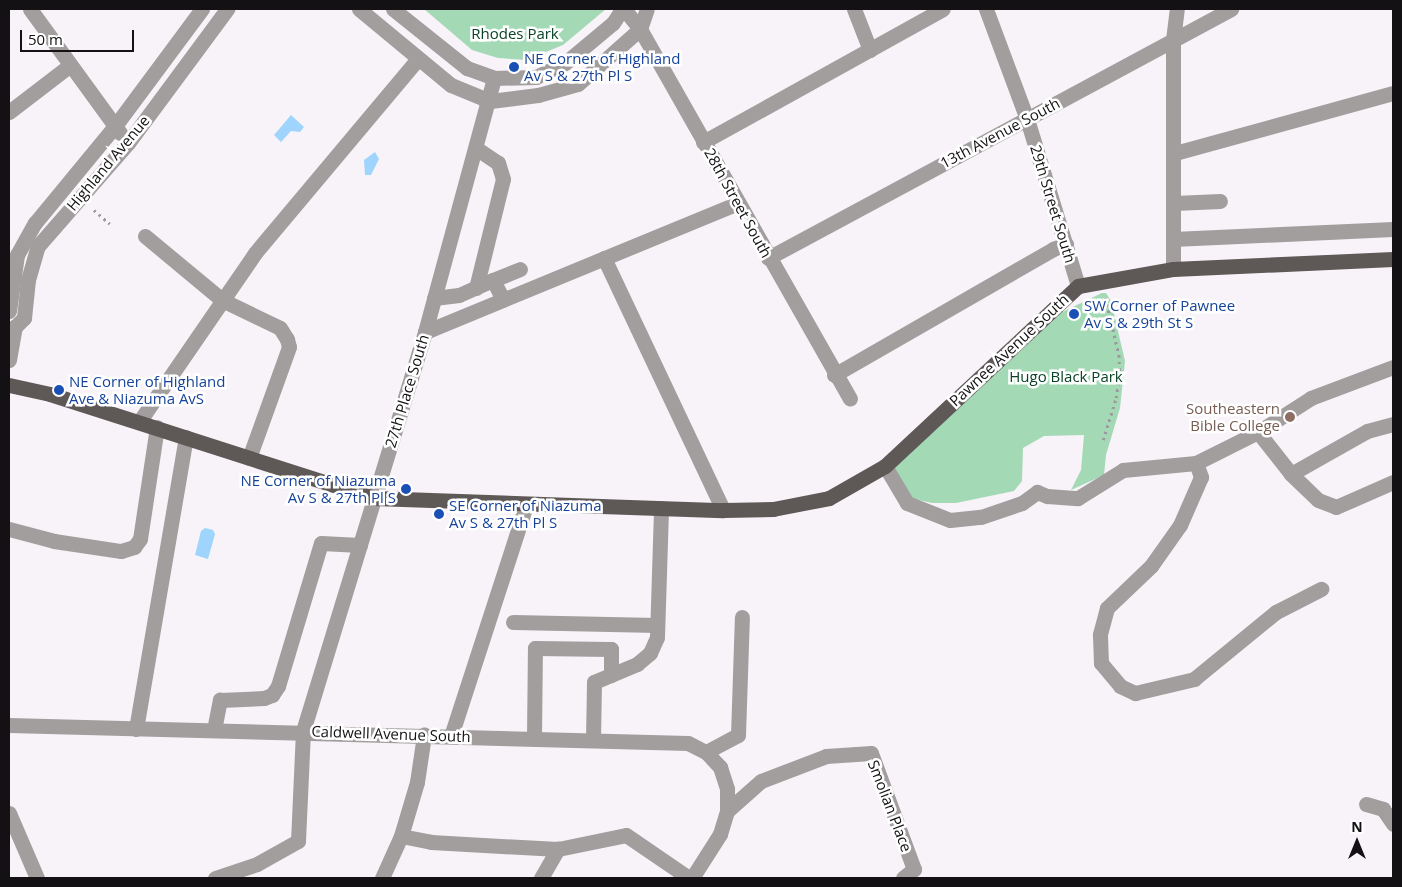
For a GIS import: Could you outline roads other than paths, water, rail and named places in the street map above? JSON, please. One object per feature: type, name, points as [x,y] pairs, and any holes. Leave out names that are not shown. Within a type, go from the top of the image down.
[{"type":"main road","name":"Pawnee Avenue South","points":[[9,385],[50,394],[374,498],[526,505],[723,510],[773,509],[829,498],[885,466],[1078,286],[1173,269],[1393,260]]},
{"type":"street","points":[[30,9],[69,66],[128,143]]},
{"type":"street","name":"Highland Avenue","points":[[9,360],[17,255],[36,222],[115,126],[202,9]]},
{"type":"street","name":"Highland Avenue","points":[[11,318],[24,318],[28,280],[38,246],[128,143],[227,9]]},
{"type":"street","points":[[359,9],[451,85],[490,102],[538,95],[578,84],[640,29],[647,9]]},
{"type":"street","points":[[393,9],[467,68],[494,78],[536,77],[565,63],[613,24],[623,9]]},
{"type":"street","name":"28th Street South","points":[[623,9],[640,29],[768,258],[850,399]]},
{"type":"street","points":[[854,9],[870,50]]},
{"type":"street","points":[[703,142],[943,9]]},
{"type":"street","name":"29th Street South","points":[[986,9],[1027,119],[1078,286]]},
{"type":"street","points":[[1173,269],[1173,40],[1177,9]]},
{"type":"street","name":"13th Avenue South","points":[[768,258],[1232,9]]},
{"type":"street","points":[[140,422],[222,300],[285,216],[418,59]]},
{"type":"street","points":[[9,112],[69,66]]},
{"type":"street","name":"27th Place South","points":[[215,878],[257,864],[298,841],[303,731],[425,332],[490,102],[494,78]]},
{"type":"street","points":[[1174,153],[1393,93]]},
{"type":"street","points":[[476,288],[502,179],[498,162],[477,149]]},
{"type":"street","points":[[1174,203],[1220,200]]},
{"type":"street","points":[[425,332],[738,203]]},
{"type":"street","points":[[1174,239],[1393,229]]},
{"type":"street","points":[[145,236],[222,300],[280,328],[289,347],[249,458]]},
{"type":"street","points":[[834,374],[1052,249],[1066,244]]},
{"type":"street","points":[[604,258],[723,510]]},
{"type":"street","points":[[434,298],[460,295],[520,269]]},
{"type":"street","points":[[493,280],[503,300]]},
{"type":"street","points":[[885,466],[906,503],[950,520],[981,517],[1022,503],[1037,492],[1047,496],[1078,498],[1122,470],[1199,470],[1310,398],[1393,367]]},
{"type":"street","points":[[1291,474],[1367,430],[1393,424]]},
{"type":"street","points":[[9,529],[54,541],[121,551],[134,547],[140,539],[157,428]]},
{"type":"street","points":[[1258,432],[1291,474],[1318,500],[1336,507],[1393,482]]},
{"type":"street","points":[[136,729],[186,437]]},
{"type":"street","points":[[1199,470],[1180,526],[1150,566],[1107,608],[1100,635],[1101,663],[1120,686],[1136,693],[1194,679],[1276,612],[1321,589]]},
{"type":"street","points":[[451,736],[526,505]]},
{"type":"street","points":[[593,740],[594,682],[638,664],[650,653],[657,637],[661,508]]},
{"type":"street","points":[[214,730],[220,700],[264,698],[272,695],[278,686],[321,543],[360,545]]},
{"type":"street","points":[[401,836],[432,842],[558,849],[626,835],[690,878],[720,834],[727,811],[727,789],[722,774],[706,752],[738,735],[742,617]]},
{"type":"street","points":[[513,622],[657,625]]},
{"type":"street","points":[[534,738],[535,648],[610,649],[611,675]]},
{"type":"street","name":"Caldwell Avenue South","points":[[9,725],[303,731],[688,743],[706,752]]},
{"type":"street","points":[[382,878],[401,836],[417,782],[424,736]]},
{"type":"street","name":"Smolian Place","points":[[727,811],[761,780],[788,768],[826,756],[871,753],[914,869],[903,878]]},
{"type":"street","points":[[1366,804],[1383,809],[1393,824]]},
{"type":"street","points":[[9,813],[37,878]]},
{"type":"street","points":[[541,878],[558,849]]},
{"type":"water","points":[[291,115],[304,127],[300,132],[291,131],[281,142],[274,135]]},
{"type":"water","points":[[375,152],[379,159],[371,175],[365,175],[364,160]]},
{"type":"water","points":[[205,528],[213,530],[215,534],[208,559],[195,555],[201,531]]},
{"type":"place","name":"NE Corner of Highland Av S & 27th Pl S","points":[[514,67]]},
{"type":"place","name":"SW Corner of Pawnee Av S & 29th St S","points":[[1074,314]]},
{"type":"place","name":"NE Corner of Highland Ave & Niazuma AvS","points":[[59,390]]},
{"type":"place","name":"Southeastern Bible College","points":[[1290,417]]},
{"type":"place","name":"NE Corner of Niazuma Av S & 27th Pl S","points":[[406,489]]},
{"type":"place","name":"SE Corner of Niazuma Av S & 27th Pl S","points":[[439,514]]},
{"type":"park label","name":"Rhodes Park","points":[[515,34]]},
{"type":"park label","name":"Hugo Black Park","points":[[1066,377]]}]
